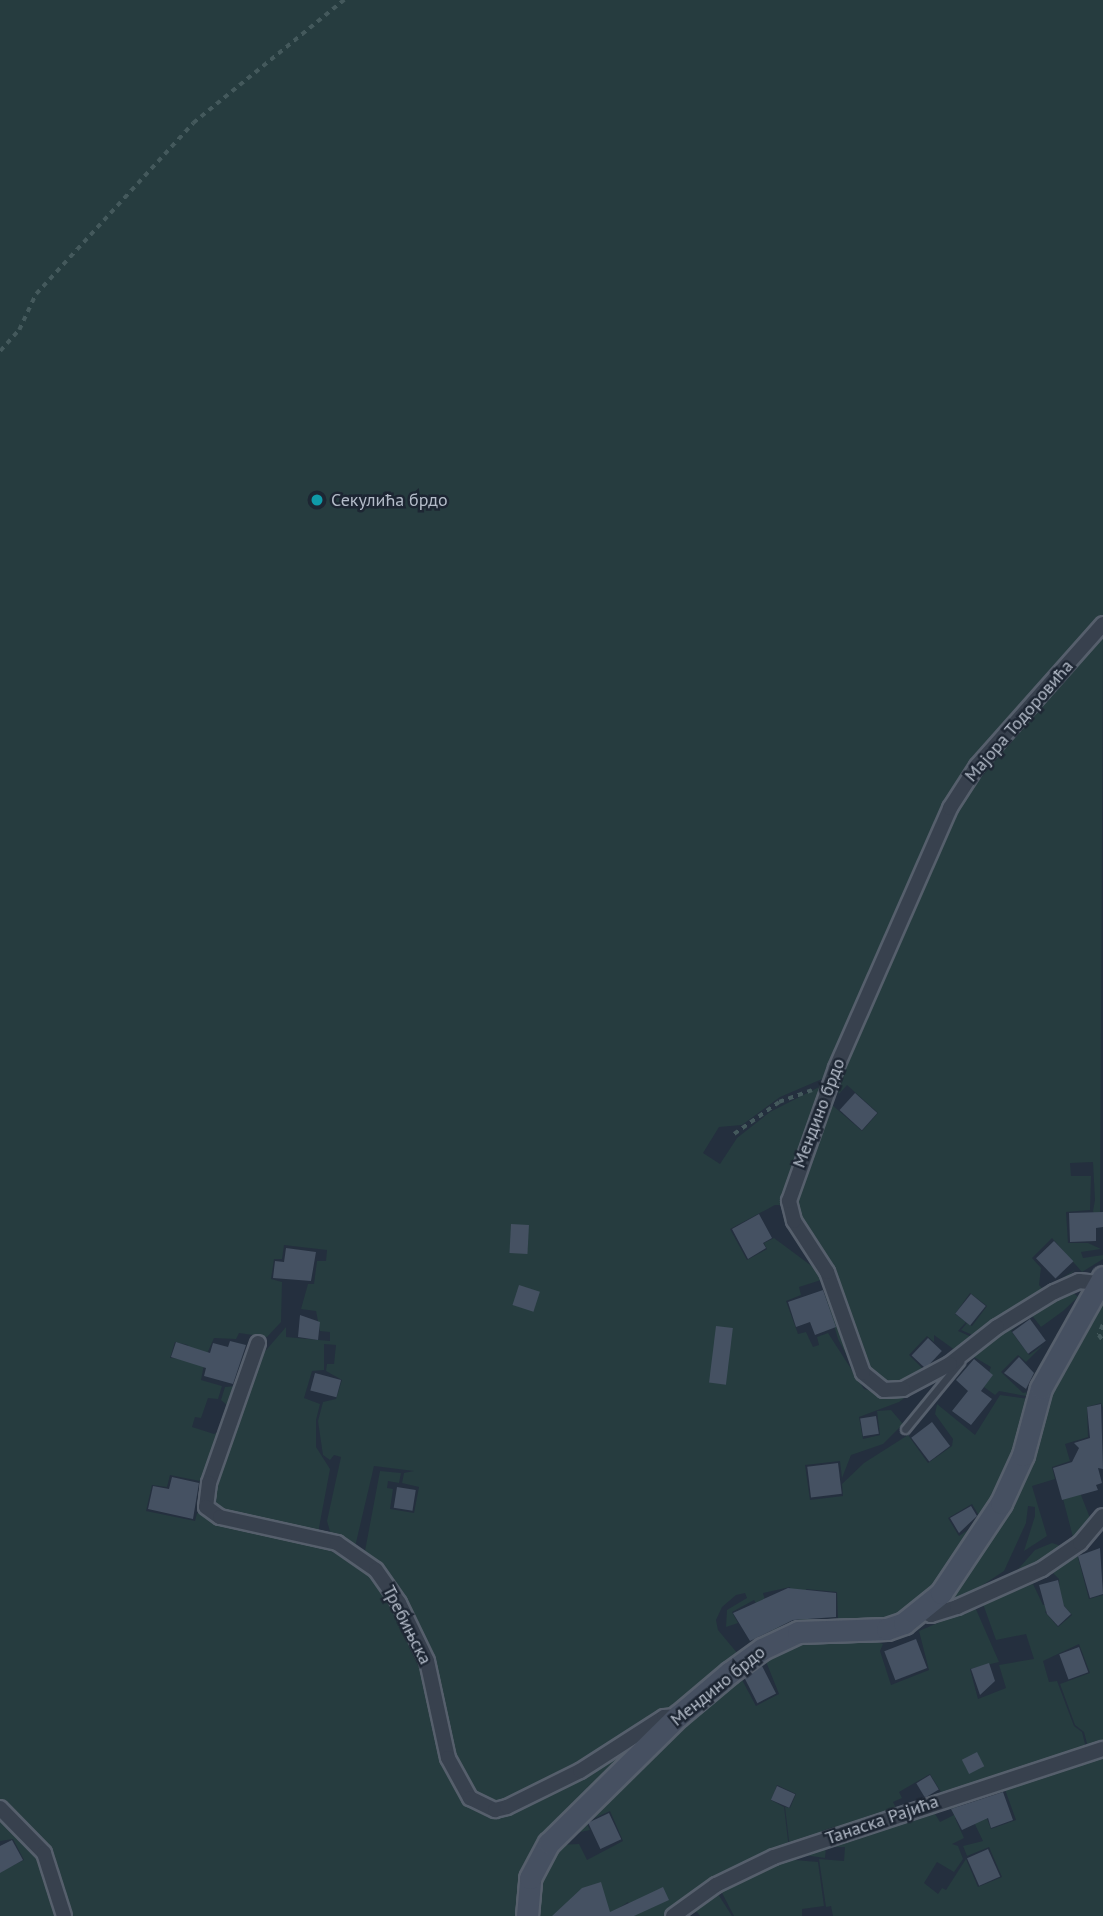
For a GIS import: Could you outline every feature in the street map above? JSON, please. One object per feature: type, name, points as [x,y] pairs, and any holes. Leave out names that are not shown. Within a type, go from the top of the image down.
[{"type":"street","name":"Мајора Тодоровића","points":[[894,940],[927,855],[963,786],[1103,624]]},
{"type":"street","name":"Мендино брдо","points":[[894,940],[796,1172],[789,1210],[827,1272],[863,1373],[876,1387],[892,1391],[919,1382],[1054,1292],[1079,1282],[1101,1280]]},
{"type":"street","name":"Мендино брдо","points":[[527,1916],[530,1878],[549,1843],[678,1716],[747,1659],[784,1637],[818,1628],[887,1629],[922,1611],[967,1558],[1001,1503],[1023,1455],[1041,1388],[1101,1280]]},
{"type":"street","name":"Требињска","points":[[258,1343],[209,1483],[206,1507],[220,1517],[337,1543],[376,1570],[399,1603],[427,1661],[448,1758],[470,1798],[495,1810],[507,1807],[580,1770],[656,1721],[678,1716]]},
{"type":"street","points":[[922,1611],[931,1615],[957,1607],[1042,1569],[1080,1543],[1103,1516]]},
{"type":"street","name":"Танаска Рајића","points":[[673,1916],[716,1885],[774,1857],[1103,1749]]},
{"type":"street","points":[[0,1808],[44,1853],[64,1916]]},
{"type":"lane","name":"Мендино брдо","points":[[905,1429],[963,1355]]},
{"type":"path","points":[[0,351],[19,330],[36,294],[193,123],[344,0]]},
{"type":"path","points":[[734,1134],[779,1102],[832,1082]]},
{"type":"path","points":[[1103,1325],[1098,1335],[1103,1341]]},
{"type":"green space","points":[[0,0],[1103,0],[1103,617],[981,756],[822,1079],[780,1097],[742,1125],[719,1127],[703,1153],[720,1164],[737,1138],[770,1112],[823,1085],[785,1194],[792,1228],[782,1205],[775,1205],[730,1229],[747,1260],[767,1249],[764,1243],[774,1238],[821,1273],[855,1371],[838,1339],[821,1280],[799,1287],[801,1295],[786,1301],[798,1334],[806,1332],[813,1347],[819,1345],[817,1337],[828,1333],[864,1389],[889,1396],[925,1383],[899,1402],[859,1417],[863,1439],[880,1435],[877,1411],[891,1410],[903,1424],[883,1444],[851,1455],[842,1478],[840,1461],[805,1465],[810,1500],[843,1496],[842,1484],[864,1463],[908,1435],[928,1463],[952,1446],[953,1439],[935,1414],[937,1404],[975,1435],[1000,1395],[1029,1399],[1015,1450],[981,1519],[972,1504],[948,1518],[959,1536],[971,1528],[974,1532],[947,1573],[921,1602],[898,1617],[859,1622],[838,1619],[837,1592],[806,1589],[807,1618],[817,1620],[799,1623],[790,1587],[763,1593],[772,1627],[786,1627],[773,1633],[754,1600],[732,1612],[738,1623],[726,1627],[727,1610],[747,1598],[745,1593],[736,1595],[722,1607],[716,1620],[718,1630],[738,1654],[672,1711],[519,1797],[494,1803],[474,1793],[459,1773],[431,1662],[365,1551],[380,1471],[401,1473],[399,1483],[388,1481],[387,1488],[393,1489],[390,1509],[414,1513],[419,1487],[402,1483],[404,1473],[414,1471],[374,1466],[355,1547],[331,1535],[327,1521],[341,1457],[334,1455],[330,1460],[323,1455],[318,1421],[323,1402],[336,1399],[342,1380],[326,1371],[327,1364],[334,1364],[336,1345],[324,1344],[324,1370],[312,1371],[304,1398],[320,1404],[316,1420],[316,1447],[330,1469],[318,1533],[215,1512],[209,1502],[261,1356],[286,1327],[286,1337],[330,1341],[330,1332],[320,1331],[316,1311],[301,1309],[308,1284],[314,1284],[317,1261],[326,1261],[327,1250],[284,1245],[282,1259],[274,1259],[271,1279],[282,1282],[281,1322],[267,1337],[239,1333],[236,1339],[214,1338],[206,1356],[186,1352],[188,1345],[175,1342],[170,1358],[205,1360],[201,1380],[222,1386],[218,1399],[208,1398],[201,1418],[195,1417],[192,1427],[214,1434],[220,1431],[228,1406],[221,1400],[225,1387],[236,1386],[248,1353],[205,1482],[170,1475],[167,1487],[152,1485],[146,1511],[195,1521],[197,1513],[217,1522],[315,1542],[378,1578],[423,1662],[447,1771],[465,1802],[482,1813],[500,1813],[642,1737],[529,1856],[522,1872],[519,1916],[69,1916],[52,1867],[0,1804]]},
{"type":"green space","points":[[1103,629],[1100,1228],[1093,1211],[1093,1162],[1070,1163],[1071,1176],[1091,1176],[1090,1210],[1066,1212],[1068,1243],[1088,1243],[1101,1249],[1081,1252],[1083,1258],[1103,1255],[1103,1259],[1082,1272],[1052,1238],[1032,1258],[1041,1268],[1039,1285],[1044,1290],[1076,1269],[1055,1288],[975,1336],[961,1330],[967,1323],[972,1326],[987,1306],[970,1293],[955,1314],[966,1322],[958,1331],[974,1338],[959,1353],[934,1335],[934,1342],[927,1336],[909,1355],[927,1373],[894,1388],[874,1380],[800,1224],[794,1196],[831,1104],[862,1131],[878,1113],[847,1085],[839,1094],[836,1082],[969,783]]},
{"type":"green space","points":[[1069,1289],[1078,1297],[1041,1327],[1030,1313],[1011,1331],[1029,1355],[1043,1345],[1026,1362],[1018,1355],[1001,1372],[1023,1393],[1027,1392],[1026,1396],[999,1391],[995,1395],[984,1387],[991,1367],[974,1357],[969,1359],[979,1347],[999,1330]]},
{"type":"green space","points":[[1103,1290],[1103,1408],[1101,1403],[1087,1407],[1088,1437],[1065,1444],[1070,1461],[1052,1467],[1055,1479],[1032,1486],[1047,1536],[1024,1551],[1035,1516],[1035,1507],[1028,1506],[1026,1523],[1004,1571],[963,1598],[948,1600],[1048,1391]]},
{"type":"green space","points":[[1079,1490],[1092,1523],[1076,1541],[1013,1575],[1035,1550],[1052,1543],[1064,1547],[1074,1541],[1062,1495]]},
{"type":"green space","points":[[1077,1554],[1089,1599],[1103,1595],[1103,1745],[1089,1751],[1084,1732],[1075,1725],[1060,1684],[1090,1673],[1079,1644],[1043,1661],[1049,1682],[1057,1681],[1074,1726],[1082,1732],[1087,1752],[924,1801],[941,1792],[930,1774],[899,1792],[902,1798],[893,1802],[897,1810],[790,1849],[785,1807],[790,1808],[796,1794],[777,1785],[771,1800],[784,1807],[789,1849],[668,1916],[635,1916],[628,1902],[607,1916],[536,1916],[538,1881],[557,1845],[579,1844],[587,1860],[623,1841],[610,1811],[586,1822],[590,1830],[570,1834],[657,1747],[740,1676],[756,1706],[779,1694],[765,1659],[797,1640],[868,1639],[883,1644],[880,1651],[891,1685],[929,1670],[919,1631],[975,1607],[999,1662],[970,1669],[978,1699],[1006,1688],[999,1665],[1034,1659],[1026,1634],[996,1640],[983,1604],[1033,1584],[1043,1605],[1056,1602],[1045,1612],[1058,1627],[1072,1615],[1060,1601],[1059,1579],[1053,1573]]},
{"type":"green space","points":[[1103,1752],[1103,1916],[833,1916],[831,1906],[826,1907],[819,1859],[844,1861],[845,1847],[826,1847],[825,1858],[797,1854],[932,1809],[940,1822],[954,1815],[948,1802],[966,1801],[956,1806],[959,1814],[955,1818],[964,1838],[952,1844],[958,1846],[963,1859],[954,1872],[937,1862],[924,1883],[938,1894],[942,1888],[946,1890],[966,1859],[978,1887],[1002,1877],[989,1847],[967,1856],[963,1846],[983,1841],[970,1814],[976,1811],[978,1795],[991,1829],[1016,1820],[1003,1784]]},
{"type":"green space","points":[[0,1813],[34,1845],[59,1916],[0,1916],[0,1872],[24,1860],[13,1839],[0,1841]]},
{"type":"green space","points":[[783,1859],[818,1862],[824,1906],[802,1909],[802,1916],[734,1916],[720,1889]]},
{"type":"green space","points":[[716,1891],[732,1916],[700,1916],[697,1912],[678,1916]]},
{"type":"building","points":[[855,1093],[877,1113],[862,1130],[840,1110]]},
{"type":"building","points":[[1103,1212],[1103,1227],[1096,1228],[1096,1241],[1070,1242],[1069,1213]]},
{"type":"building","points":[[759,1214],[772,1238],[763,1243],[766,1248],[748,1259],[732,1229]]},
{"type":"building","points":[[511,1224],[529,1225],[527,1254],[509,1253]]},
{"type":"building","points":[[1054,1241],[1073,1261],[1055,1279],[1036,1258]]},
{"type":"building","points":[[286,1248],[316,1252],[311,1281],[273,1278],[275,1261],[284,1262]]},
{"type":"building","points":[[519,1285],[540,1292],[533,1312],[513,1305]]},
{"type":"building","points":[[823,1290],[836,1327],[815,1335],[810,1322],[796,1327],[788,1302]]},
{"type":"building","points":[[971,1294],[986,1306],[970,1325],[955,1313]]},
{"type":"building","points":[[300,1315],[320,1322],[318,1340],[298,1337]]},
{"type":"building","points":[[1030,1319],[1046,1341],[1028,1354],[1012,1332]]},
{"type":"building","points":[[716,1326],[733,1328],[726,1385],[709,1383]]},
{"type":"building","points":[[928,1338],[942,1351],[926,1369],[912,1356]]},
{"type":"building","points":[[230,1341],[246,1345],[233,1384],[204,1376],[206,1368],[171,1357],[176,1342],[210,1353],[213,1343],[228,1347]]},
{"type":"building","points":[[1019,1357],[1034,1373],[1026,1389],[1004,1373]]},
{"type":"building","points":[[974,1359],[993,1375],[981,1391],[992,1399],[971,1425],[952,1411],[968,1391],[956,1380]]},
{"type":"building","points":[[315,1373],[341,1380],[336,1397],[310,1390]]},
{"type":"building","points":[[1101,1404],[1103,1469],[1098,1468],[1102,1483],[1096,1485],[1098,1490],[1062,1500],[1053,1468],[1072,1462],[1079,1448],[1074,1443],[1090,1438],[1087,1407]]},
{"type":"building","points":[[876,1416],[879,1434],[863,1436],[860,1419]]},
{"type":"building","points":[[932,1422],[950,1446],[929,1462],[911,1438]]},
{"type":"building","points":[[838,1463],[842,1494],[811,1498],[807,1467]]},
{"type":"building","points":[[172,1477],[199,1483],[193,1519],[148,1509],[153,1486],[169,1489]]},
{"type":"building","points":[[397,1487],[416,1490],[412,1511],[394,1508]]},
{"type":"building","points":[[971,1506],[977,1516],[959,1533],[950,1518]]},
{"type":"building","points":[[1100,1548],[1103,1594],[1090,1598],[1078,1556]]},
{"type":"building","points":[[1058,1580],[1064,1606],[1071,1614],[1058,1626],[1047,1614],[1039,1585]]},
{"type":"building","points":[[788,1588],[836,1593],[836,1617],[793,1620],[750,1641],[733,1613]]},
{"type":"building","points":[[916,1639],[927,1668],[895,1680],[884,1651]]},
{"type":"building","points":[[1079,1647],[1088,1672],[1069,1680],[1059,1654]]},
{"type":"building","points":[[989,1663],[995,1681],[980,1695],[971,1669]]},
{"type":"building","points":[[762,1666],[776,1694],[757,1703],[743,1676]]},
{"type":"building","points":[[977,1752],[984,1766],[969,1774],[962,1760]]},
{"type":"building","points":[[930,1775],[939,1790],[925,1798],[916,1783]]},
{"type":"building","points":[[777,1786],[795,1794],[789,1808],[771,1800]]},
{"type":"building","points":[[1003,1792],[1013,1820],[991,1828],[988,1818],[962,1830],[951,1809]]},
{"type":"building","points":[[609,1813],[621,1839],[600,1849],[588,1823]]},
{"type":"building","points":[[12,1840],[23,1860],[0,1873],[0,1846]]},
{"type":"building","points":[[988,1849],[1000,1876],[979,1886],[967,1858]]},
{"type":"building","points":[[601,1882],[610,1912],[663,1887],[669,1900],[634,1916],[552,1916],[582,1888]]},
{"type":"place","name":"Секулића брдо","points":[[317,500]]}]
